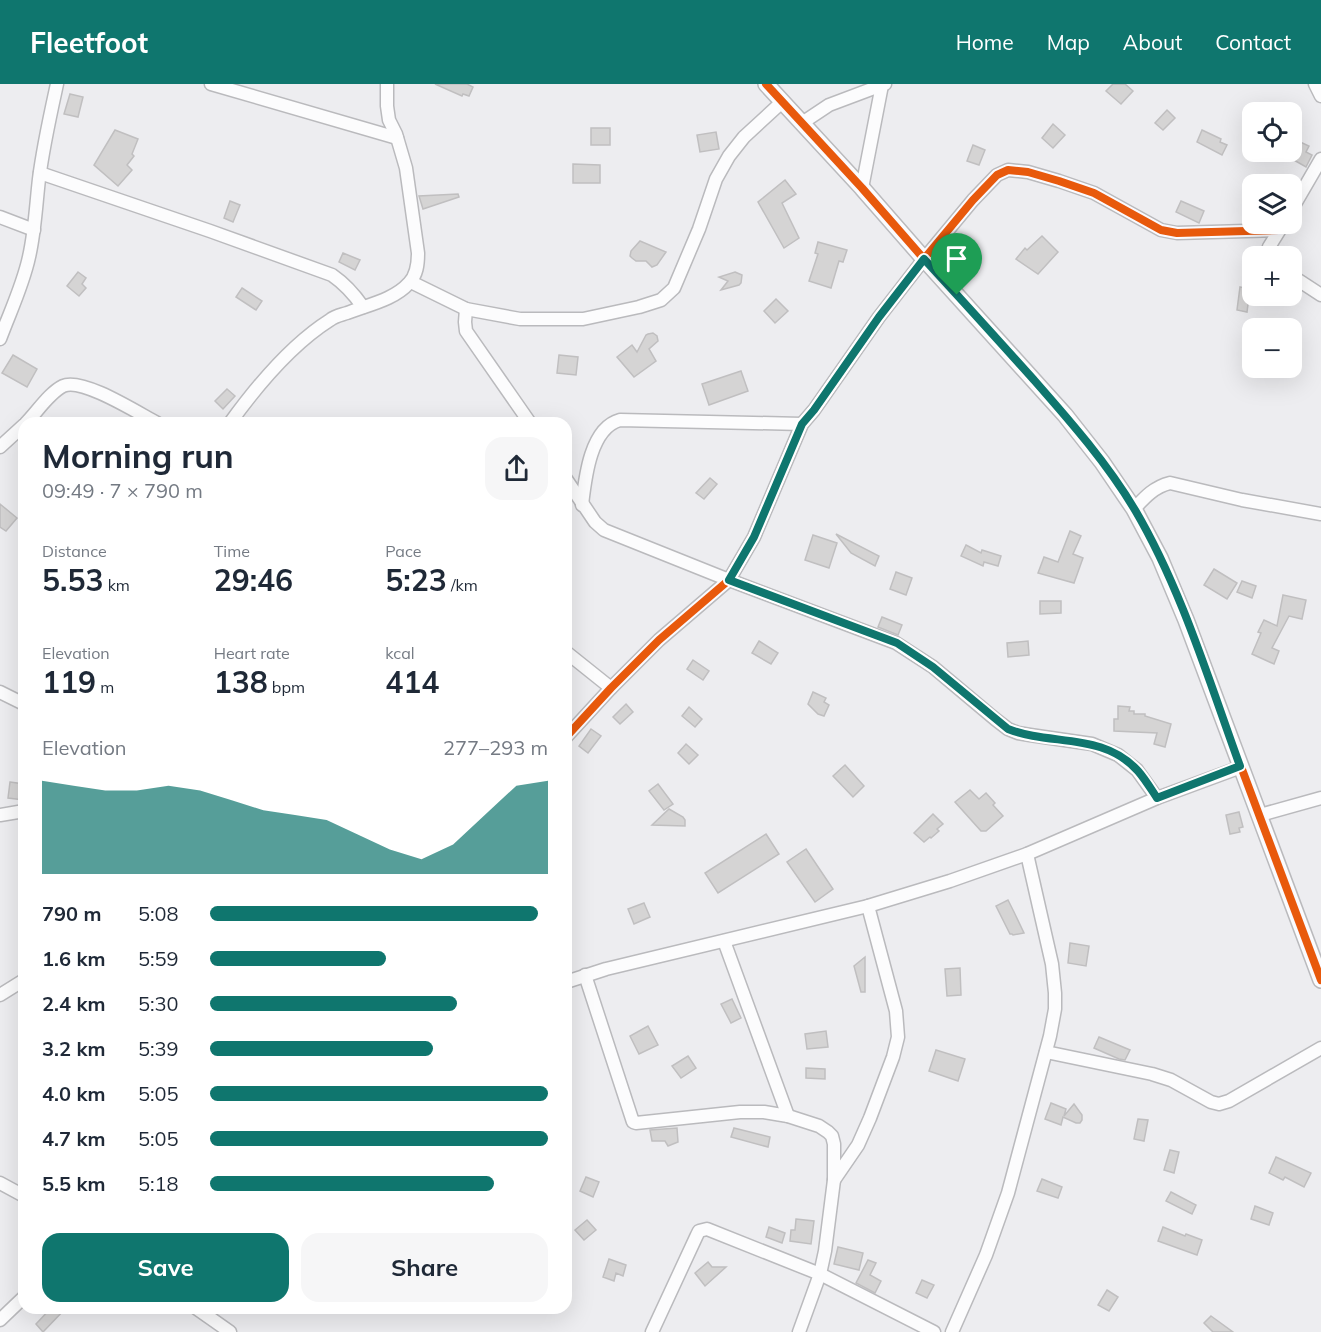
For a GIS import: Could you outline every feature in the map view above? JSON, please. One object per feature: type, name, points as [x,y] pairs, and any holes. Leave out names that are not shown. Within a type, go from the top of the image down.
[{"type":"street","points":[[0,339],[23,279],[29,256],[40,172],[57,84]]},
{"type":"street","points":[[211,84],[397,138]]},
{"type":"street","points":[[235,417],[269,374],[303,340],[331,319],[400,291],[411,282],[418,267],[406,168],[389,120],[387,84]]},
{"type":"street","points":[[766,84],[1065,415],[1102,462],[1134,509],[1160,558],[1178,600],[1321,980]]},
{"type":"street","points":[[802,123],[829,105],[884,84]]},
{"type":"street","points":[[862,188],[884,84]]},
{"type":"street","points":[[1315,84],[1321,96]]},
{"type":"street","points":[[411,282],[466,309],[520,319],[583,319],[661,300],[674,288],[699,230],[716,179],[729,156],[744,137],[782,102]]},
{"type":"street","points":[[1302,192],[1321,159]]},
{"type":"street","points":[[572,730],[659,640],[729,580],[754,537],[802,424],[924,259],[997,175],[1008,170],[1028,172],[1059,181],[1094,194],[1161,230],[1177,233],[1242,229]]},
{"type":"street","points":[[40,172],[332,275],[351,291],[363,307]]},
{"type":"street","points":[[0,217],[34,230]]},
{"type":"street","points":[[1302,283],[1321,295]]},
{"type":"street","points":[[466,309],[466,331],[526,417]]},
{"type":"street","points":[[32,417],[55,392],[73,383],[89,387],[146,417]]},
{"type":"street","points":[[582,505],[586,471],[594,448],[611,422],[620,420],[802,424]]},
{"type":"street","points":[[0,447],[18,430]]},
{"type":"street","points":[[1134,509],[1158,486],[1170,483],[1242,500],[1321,514]]},
{"type":"street","points":[[572,489],[595,522],[604,530],[897,643],[933,667],[1008,729],[1018,733],[1092,744],[1118,755],[1137,770],[1157,798]]},
{"type":"street","points":[[572,657],[611,688]]},
{"type":"street","points":[[0,692],[18,701]]},
{"type":"street","points":[[572,980],[868,906],[950,881],[1027,854],[1157,798],[1240,766]]},
{"type":"street","points":[[1260,814],[1321,798]]},
{"type":"street","points":[[0,815],[18,812]]},
{"type":"street","points":[[952,1332],[986,1254],[1008,1194],[1055,1010],[1052,964],[1027,854]]},
{"type":"street","points":[[834,1180],[858,1145],[893,1058],[898,1037],[896,1011],[868,906]]},
{"type":"street","points":[[724,941],[788,1116]]},
{"type":"street","points":[[585,975],[633,1122],[740,1112],[764,1112],[788,1116],[819,1126],[832,1136],[834,1180],[825,1251],[820,1274],[799,1332]]},
{"type":"street","points":[[0,995],[18,984]]},
{"type":"street","points":[[1046,1052],[1152,1074],[1171,1080],[1219,1104],[1229,1101],[1321,1048]]},
{"type":"street","points":[[0,1183],[18,1193]]},
{"type":"street","points":[[652,1332],[697,1235],[703,1229],[711,1230],[820,1274],[934,1332]]},
{"type":"street","points":[[0,1320],[18,1303]]},
{"type":"street","points":[[204,1314],[230,1332]]},
{"type":"building","points":[[435,84],[467,84],[473,87],[469,96],[463,94],[462,96]]},
{"type":"building","points":[[1113,84],[1125,84],[1133,91],[1121,104],[1106,91]]},
{"type":"building","points":[[70,94],[83,97],[78,117],[64,114]]},
{"type":"building","points":[[1167,110],[1175,118],[1163,130],[1155,123]]},
{"type":"building","points":[[1053,124],[1065,135],[1053,148],[1042,138]]},
{"type":"building","points":[[591,128],[610,128],[610,145],[591,145]]},
{"type":"building","points":[[115,130],[138,139],[132,154],[134,156],[127,165],[132,170],[118,186],[94,165]]},
{"type":"building","points":[[1202,130],[1221,139],[1220,142],[1227,145],[1222,155],[1197,142]]},
{"type":"building","points":[[716,132],[719,149],[700,152],[697,135]]},
{"type":"building","points":[[1302,143],[1309,146],[1306,152],[1312,155],[1306,167],[1297,162],[1302,162]]},
{"type":"building","points":[[973,145],[985,150],[979,165],[967,161]]},
{"type":"building","points":[[573,164],[600,165],[600,183],[573,183]]},
{"type":"building","points":[[785,180],[796,194],[782,203],[799,238],[784,248],[758,202]]},
{"type":"building","points":[[458,194],[459,197],[423,209],[419,196]]},
{"type":"building","points":[[230,201],[240,205],[233,222],[224,218]]},
{"type":"building","points":[[1181,201],[1204,211],[1199,223],[1176,212]]},
{"type":"building","points":[[1042,236],[1058,252],[1038,274],[1016,259],[1025,248],[1027,250]]},
{"type":"building","points":[[640,241],[666,252],[657,265],[652,267],[646,261],[636,261],[630,256],[631,251]]},
{"type":"building","points":[[818,242],[847,250],[843,262],[839,261],[831,288],[809,281],[818,254],[815,253]]},
{"type":"building","points":[[343,253],[360,260],[355,270],[339,262]]},
{"type":"building","points":[[78,272],[86,278],[82,284],[86,288],[79,296],[67,286]]},
{"type":"building","points":[[735,272],[742,275],[741,283],[721,290],[728,281],[719,277]]},
{"type":"building","points":[[1240,287],[1242,287],[1242,306],[1248,306],[1247,312],[1237,310]]},
{"type":"building","points":[[242,288],[262,301],[256,310],[236,297]]},
{"type":"building","points":[[776,299],[788,311],[775,323],[764,311]]},
{"type":"building","points":[[653,333],[657,336],[658,341],[649,349],[656,361],[634,377],[617,357],[632,345],[637,352],[646,335]]},
{"type":"building","points":[[13,355],[37,369],[27,387],[2,373]]},
{"type":"building","points":[[559,355],[578,357],[576,375],[557,373]]},
{"type":"building","points":[[741,371],[748,391],[709,405],[702,384]]},
{"type":"building","points":[[227,389],[235,396],[223,409],[215,401]]},
{"type":"building","points":[[710,478],[717,484],[704,499],[696,493]]},
{"type":"building","points":[[0,504],[17,518],[6,531],[0,527]]},
{"type":"building","points":[[1070,531],[1081,536],[1073,554],[1083,558],[1074,583],[1038,573],[1044,557],[1058,562]]},
{"type":"building","points":[[836,534],[879,556],[875,566],[851,553]]},
{"type":"building","points":[[813,535],[837,543],[829,568],[805,560]]},
{"type":"building","points":[[966,545],[981,553],[982,550],[1001,556],[998,566],[984,562],[983,566],[961,556]]},
{"type":"building","points":[[1214,569],[1237,583],[1227,599],[1204,585]]},
{"type":"building","points":[[896,572],[912,578],[906,595],[890,589]]},
{"type":"building","points":[[1242,581],[1256,586],[1252,598],[1237,592]]},
{"type":"building","points":[[1283,595],[1306,600],[1302,619],[1289,616],[1272,648],[1279,651],[1274,664],[1252,654],[1264,620],[1277,626]]},
{"type":"building","points":[[1040,601],[1061,601],[1061,613],[1040,614]]},
{"type":"building","points":[[882,617],[902,625],[898,635],[878,627]]},
{"type":"building","points":[[759,641],[778,653],[771,664],[752,653]]},
{"type":"building","points":[[1028,641],[1029,655],[1008,657],[1007,643]]},
{"type":"building","points":[[693,660],[709,671],[703,680],[687,669]]},
{"type":"building","points":[[813,692],[826,698],[824,702],[829,705],[824,716],[818,714],[808,704]]},
{"type":"building","points":[[626,704],[633,712],[620,724],[613,717]]},
{"type":"building","points":[[1118,706],[1130,707],[1129,711],[1134,711],[1134,714],[1145,714],[1145,716],[1171,724],[1165,747],[1154,744],[1157,733],[1114,731],[1114,719],[1118,719]]},
{"type":"building","points":[[689,707],[702,719],[695,727],[682,716]]},
{"type":"building","points":[[591,729],[601,736],[588,753],[579,746]]},
{"type":"building","points":[[686,744],[698,755],[689,764],[678,753]]},
{"type":"building","points":[[845,765],[864,786],[853,797],[833,776]]},
{"type":"building","points":[[10,782],[18,783],[18,799],[8,798]]},
{"type":"building","points":[[658,784],[673,804],[664,810],[649,791]]},
{"type":"building","points":[[970,790],[979,799],[986,793],[1003,816],[986,831],[981,831],[955,802]]},
{"type":"building","points":[[669,809],[683,817],[685,826],[652,825]]},
{"type":"building","points":[[1239,812],[1243,827],[1239,828],[1240,832],[1230,834],[1226,815]]},
{"type":"building","points":[[933,814],[943,824],[937,829],[939,831],[924,842],[914,833]]},
{"type":"building","points":[[766,834],[779,854],[718,893],[705,873]]},
{"type":"building","points":[[806,849],[833,889],[815,902],[787,862]]},
{"type":"building","points":[[1008,900],[1024,933],[1010,934],[996,906]]},
{"type":"building","points":[[644,903],[650,917],[634,924],[628,909]]},
{"type":"building","points":[[1070,943],[1089,946],[1086,966],[1068,963]]},
{"type":"building","points":[[865,957],[865,992],[861,992],[854,966]]},
{"type":"building","points":[[960,968],[961,995],[947,996],[945,969]]},
{"type":"building","points":[[732,999],[741,1018],[731,1023],[721,1004]]},
{"type":"building","points":[[648,1026],[658,1045],[639,1054],[630,1036]]},
{"type":"building","points":[[826,1031],[828,1047],[807,1049],[805,1034]]},
{"type":"building","points":[[1099,1037],[1130,1050],[1125,1060],[1094,1048]]},
{"type":"building","points":[[936,1050],[965,1059],[958,1081],[929,1071]]},
{"type":"building","points":[[688,1056],[696,1068],[681,1078],[672,1066]]},
{"type":"building","points":[[806,1068],[825,1069],[825,1079],[806,1078]]},
{"type":"building","points":[[1051,1103],[1066,1109],[1064,1116],[1074,1104],[1082,1115],[1082,1120],[1076,1123],[1063,1117],[1061,1125],[1045,1119]]},
{"type":"building","points":[[1138,1119],[1148,1120],[1144,1141],[1134,1139]]},
{"type":"building","points":[[677,1128],[678,1142],[668,1146],[665,1141],[652,1141],[650,1130]]},
{"type":"building","points":[[734,1128],[770,1137],[768,1147],[731,1137]]},
{"type":"building","points":[[1170,1150],[1179,1152],[1174,1173],[1164,1170]]},
{"type":"building","points":[[1276,1157],[1311,1173],[1304,1187],[1285,1177],[1283,1180],[1269,1173]]},
{"type":"building","points":[[586,1177],[599,1182],[593,1197],[580,1191]]},
{"type":"building","points":[[1042,1179],[1062,1187],[1058,1198],[1037,1191]]},
{"type":"building","points":[[1171,1192],[1196,1205],[1192,1214],[1166,1201]]},
{"type":"building","points":[[1255,1206],[1273,1213],[1269,1225],[1251,1219]]},
{"type":"building","points":[[796,1219],[814,1221],[811,1244],[790,1241],[791,1230],[795,1230]]},
{"type":"building","points":[[587,1220],[596,1230],[584,1240],[575,1230]]},
{"type":"building","points":[[769,1227],[785,1233],[782,1243],[766,1237]]},
{"type":"building","points":[[1163,1227],[1202,1240],[1197,1255],[1158,1241]]},
{"type":"building","points":[[838,1247],[863,1253],[859,1270],[834,1264]]},
{"type":"building","points":[[609,1259],[626,1265],[623,1276],[616,1273],[614,1281],[603,1277]]},
{"type":"building","points":[[868,1260],[876,1263],[870,1275],[881,1281],[875,1293],[856,1283]]},
{"type":"building","points":[[708,1262],[712,1267],[726,1267],[705,1286],[695,1273]]},
{"type":"building","points":[[922,1280],[934,1285],[927,1298],[916,1293]]},
{"type":"building","points":[[1107,1290],[1118,1297],[1109,1311],[1098,1305]]},
{"type":"building","points":[[45,1314],[60,1314],[43,1332],[36,1324]]},
{"type":"building","points":[[1211,1316],[1233,1332],[1213,1332],[1204,1323]]},
{"type":"cycle path","points":[[766,84],[1065,415],[1102,462],[1134,509],[1160,558],[1186,620],[1321,980]]},
{"type":"cycle path","points":[[572,730],[659,640],[729,580],[754,537],[802,424],[924,259],[997,175],[1008,170],[1028,172],[1059,181],[1094,193],[1161,230],[1177,233],[1242,231]]},
{"type":"route","points":[[924,259],[957,295],[1065,415],[1102,462],[1134,509],[1160,558],[1186,620],[1240,766],[1157,798],[1137,770],[1118,755],[1092,744],[1018,733],[1008,729],[933,667],[897,643],[729,580],[754,537],[802,424],[924,259]]}]
